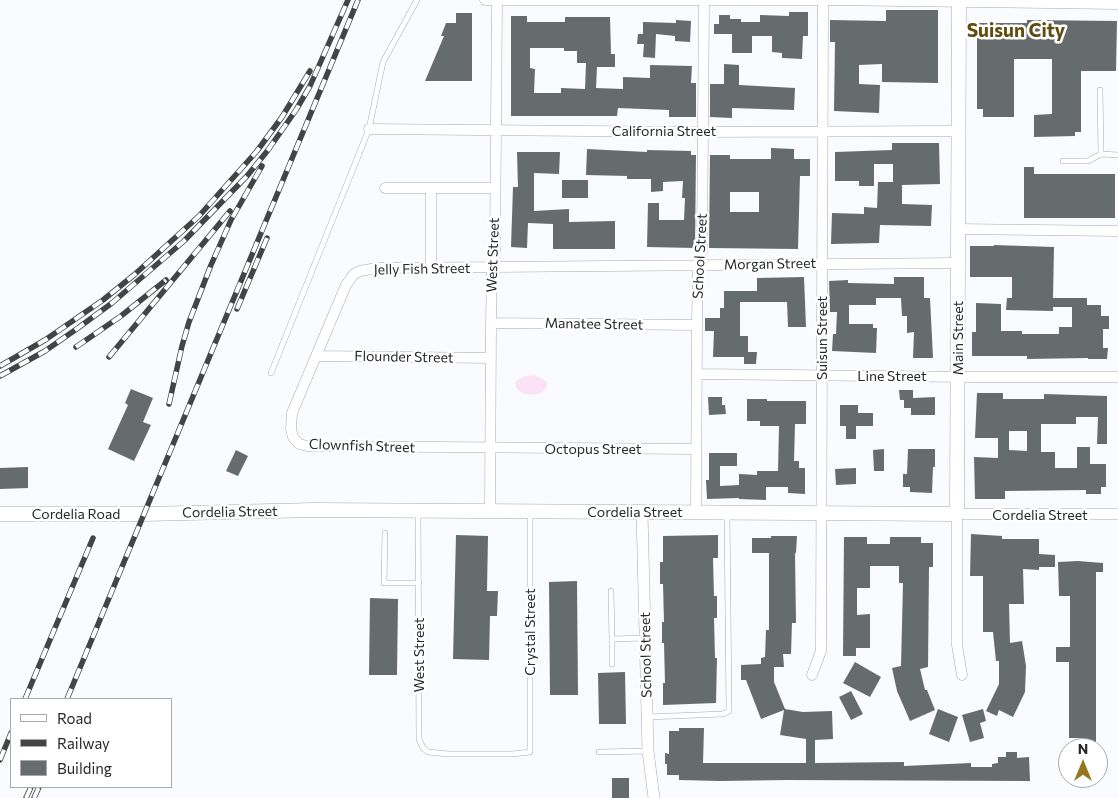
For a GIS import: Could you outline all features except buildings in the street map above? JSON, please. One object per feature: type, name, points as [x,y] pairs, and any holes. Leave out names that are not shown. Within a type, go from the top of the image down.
[{"type":"main road","name":"Main Street","points":[[957,514],[959,1]]},
{"type":"main road","name":"Cordelia Street","points":[[152,514],[314,510],[490,510],[530,512],[957,514]]},
{"type":"main road","name":"Cordelia Road","points":[[0,514],[152,514]]},
{"type":"street","points":[[486,0],[823,0],[1118,4]]},
{"type":"street","name":"West Street","points":[[490,510],[492,267],[495,252],[496,188],[497,0]]},
{"type":"street","name":"School Street","points":[[696,513],[697,325],[698,264],[702,252],[704,0]]},
{"type":"street","name":"Suisun Street","points":[[812,675],[821,651],[823,0]]},
{"type":"street","name":"California Street","points":[[369,129],[702,132],[958,131]]},
{"type":"street","points":[[385,188],[496,188]]},
{"type":"street","points":[[431,188],[431,268]]},
{"type":"street","points":[[958,229],[1118,232]]},
{"type":"street","name":"Morgan Street","points":[[492,267],[958,263]]},
{"type":"street","name":"Jelly Fish Street","points":[[316,356],[346,284],[354,274],[377,268],[492,267]]},
{"type":"street","name":"Manatee Street","points":[[491,323],[697,325]]},
{"type":"street","name":"Flounder Street","points":[[316,356],[491,358]]},
{"type":"street","name":"Clownfish Street","points":[[316,356],[292,413],[291,428],[294,438],[299,444],[326,447],[490,448]]},
{"type":"street","name":"Line Street","points":[[697,374],[1118,377]]},
{"type":"street","name":"Octopus Street","points":[[490,448],[696,449]]},
{"type":"street","name":"School Street","points":[[642,512],[648,751],[654,798]]},
{"type":"street","name":"Cordelia Street","points":[[957,514],[1118,514]]},
{"type":"street","name":"Main Street","points":[[957,514],[957,645],[962,675]]},
{"type":"lane","points":[[271,372],[369,129],[383,62],[417,0]]},
{"type":"lane","points":[[1100,90],[1100,154]]},
{"type":"lane","points":[[1063,161],[1088,161],[1100,154],[1118,155]]},
{"type":"lane","name":"West Street","points":[[418,511],[419,739]]},
{"type":"lane","name":"Crystal Street","points":[[419,739],[423,748],[428,752],[448,754],[512,754],[530,752],[530,512]]},
{"type":"lane","points":[[647,717],[723,714],[729,711],[727,513]]},
{"type":"lane","points":[[385,533],[384,584],[418,583]]},
{"type":"lane","points":[[611,591],[612,664]]},
{"type":"lane","points":[[612,639],[645,638]]},
{"type":"lane","points":[[599,752],[648,751]]},
{"type":"shaded area","points":[[535,375],[546,381],[546,389],[541,393],[532,395],[519,391],[515,383],[518,380],[525,376]]},
{"type":"railway","points":[[0,376],[45,351],[112,303],[184,241],[247,176],[268,150],[310,86],[348,0]]},
{"type":"railway","points":[[67,698],[358,0]]},
{"type":"railway","points":[[0,366],[45,340],[103,300],[134,275],[199,216],[257,151],[282,117],[310,71]]},
{"type":"railway","points":[[169,404],[189,322],[211,265],[231,220],[262,166]]},
{"type":"railway","points":[[109,357],[230,211]]},
{"type":"railway","points":[[237,309],[267,238]]},
{"type":"railway","points":[[76,347],[121,316],[166,280]]},
{"type":"railway","points":[[25,698],[93,538]]},
{"type":"railway","points":[[0,760],[10,735]]},
{"type":"railway","points":[[26,798],[31,788]]},
{"type":"railway","points":[[34,798],[39,788]]},
{"type":"district","name":"Suisun City","points":[[1016,31]]}]
